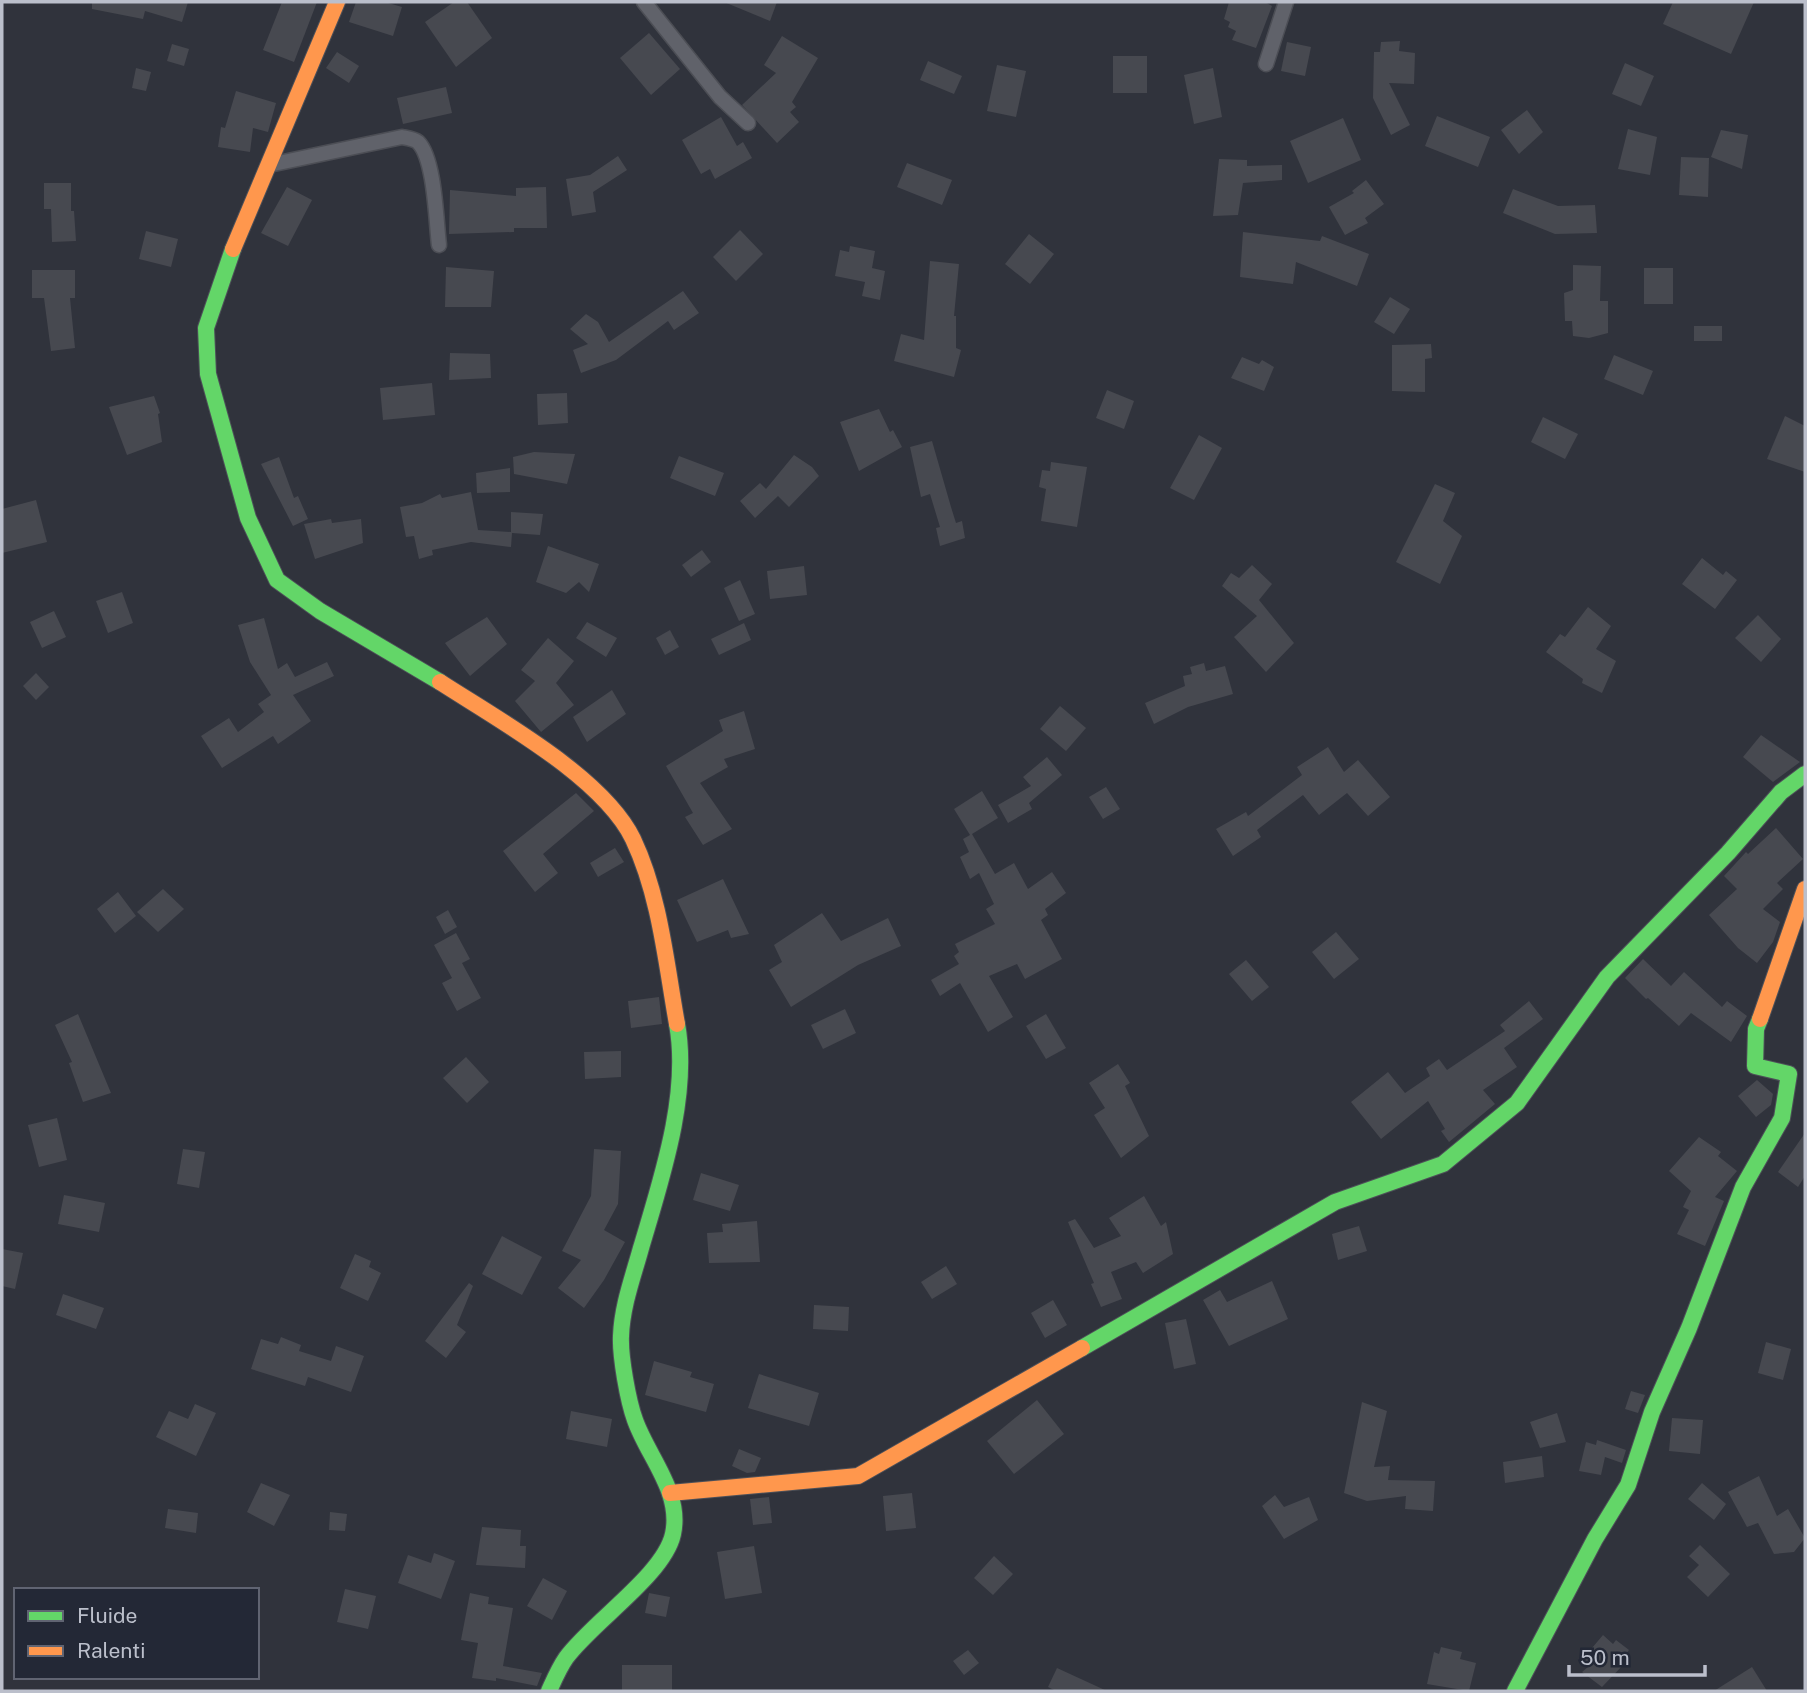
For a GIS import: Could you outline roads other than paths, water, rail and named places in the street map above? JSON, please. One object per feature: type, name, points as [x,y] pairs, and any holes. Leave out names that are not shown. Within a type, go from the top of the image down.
[{"type":"street","points":[[337,2],[211,306],[206,355],[208,374],[248,518],[268,566],[277,580],[290,591],[431,676],[577,775],[623,825],[648,875],[678,1024],[681,1083],[654,1204],[626,1301],[621,1338],[634,1419],[670,1493],[674,1513],[673,1534],[664,1556],[566,1658],[549,1691]]},
{"type":"street","points":[[644,2],[720,97],[748,123]]},
{"type":"street","points":[[1266,64],[1286,2]]},
{"type":"street","points":[[269,165],[402,137],[417,141],[425,153],[430,174],[439,245]]},
{"type":"street","points":[[670,1493],[858,1476],[1335,1202],[1443,1164],[1517,1103],[1607,977],[1781,792],[1805,774]]},
{"type":"street","points":[[1514,1691],[1595,1539],[1628,1485],[1652,1412],[1689,1328],[1743,1187],[1782,1118],[1789,1074],[1755,1066],[1756,1029],[1805,889]]}]
